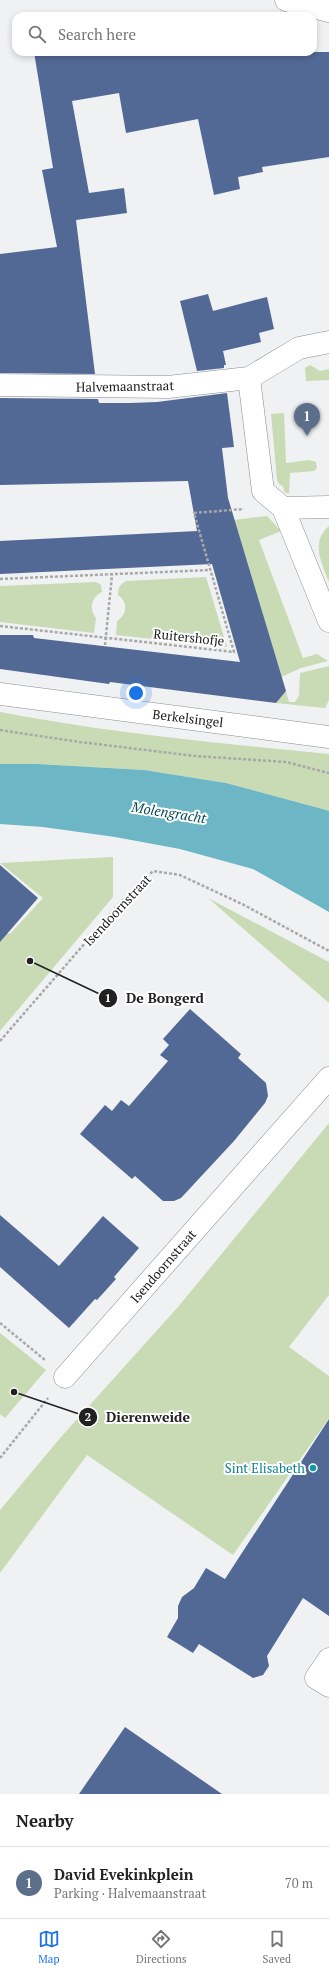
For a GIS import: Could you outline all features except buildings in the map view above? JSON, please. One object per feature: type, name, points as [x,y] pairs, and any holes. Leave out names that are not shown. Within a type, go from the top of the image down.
[{"type":"street","points":[[286,0],[329,11]]},
{"type":"street","name":"Halvemaanstraat","points":[[0,385],[168,387],[249,378],[299,348],[329,342]]},
{"type":"street","points":[[249,378],[263,491],[283,508],[329,621]]},
{"type":"street","points":[[283,508],[327,507]]},
{"type":"street","name":"Berkelsingel","points":[[0,694],[329,737]]},
{"type":"street","name":"Isendoornstraat","points":[[65,1377],[329,1078]]},
{"type":"street","points":[[329,1659],[316,1678],[329,1686]]},
{"type":"path","name":"Ruitershofje","points":[[0,626],[234,652],[194,513],[283,508]]},
{"type":"path","points":[[0,579],[210,570]]},
{"type":"path","points":[[105,645],[112,575]]},
{"type":"path","points":[[0,730],[80,742],[149,750],[286,762],[329,773]]},
{"type":"path","name":"Isendoornstraat","points":[[0,1040],[119,904],[153,871],[180,875],[244,905],[329,951]]},
{"type":"path","points":[[0,1323],[65,1377],[0,1458]]},
{"type":"green space","points":[[310,365],[320,371],[329,369],[329,380],[306,381],[305,368]]},
{"type":"green space","points":[[284,413],[286,463],[309,460],[316,462],[317,468],[314,471],[290,473],[289,493],[285,493],[283,486],[280,485],[277,480],[271,414]]},
{"type":"green space","points":[[267,516],[281,531],[259,540],[303,658],[317,654],[328,661],[301,668],[281,677],[234,520]]},
{"type":"green space","points":[[329,526],[329,582],[319,553],[319,546],[323,532]]},
{"type":"green space","points":[[206,577],[227,647],[116,635],[117,621],[125,612],[125,604],[118,595],[118,590],[126,581]]},
{"type":"green space","points":[[96,582],[101,585],[102,592],[95,597],[92,604],[92,611],[96,618],[94,633],[0,622],[0,586]]},
{"type":"green space","points":[[329,666],[329,700],[325,708],[276,703],[286,691],[289,702],[295,702],[299,696],[300,673]]},
{"type":"green space","points":[[0,712],[123,732],[329,754],[329,811],[226,783],[144,770],[37,764],[0,764]]},
{"type":"green space","points":[[113,857],[113,897],[0,1031],[0,931],[10,934],[43,898],[0,863]]},
{"type":"green space","points":[[208,898],[329,962],[329,1003]]},
{"type":"green space","points":[[329,1123],[329,1295],[289,1347],[329,1376],[329,1418],[233,1555],[87,1455],[0,1573],[0,1510],[61,1437],[178,1307]]},
{"type":"green space","points":[[0,1333],[46,1370],[5,1418],[0,1414]]},
{"type":"water","name":"Molengracht","points":[[0,764],[37,764],[144,770],[226,783],[329,811],[329,912],[253,869],[180,849],[115,837],[43,827],[0,824]]},
{"type":"place","name":"David Evekinkplein","points":[[307,436]]},
{"type":"place","name":"De Bongerd","points":[[30,961]]},
{"type":"place","name":"Dierenweide","points":[[14,1392]]},
{"type":"place","name":"Sint Elisabeth","points":[[313,1468]]}]
